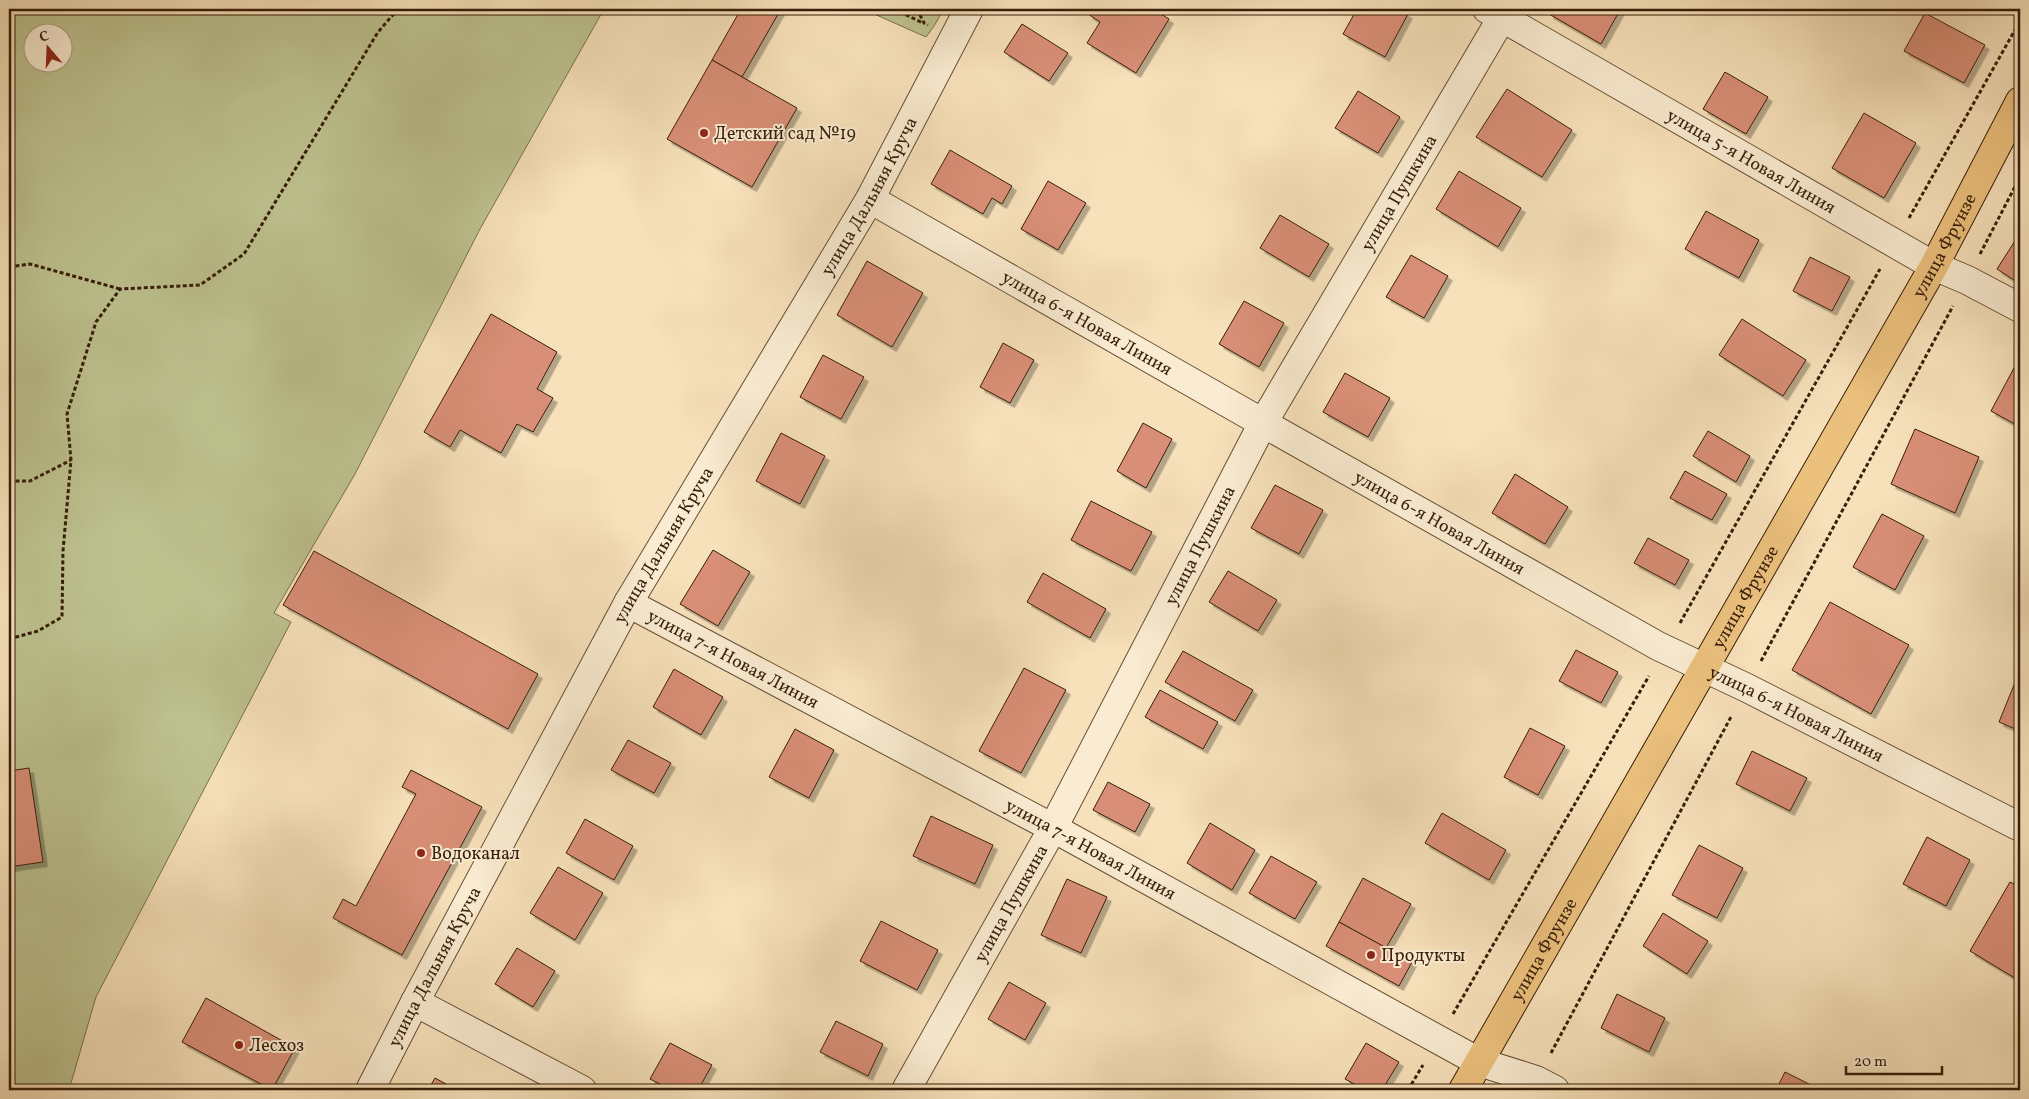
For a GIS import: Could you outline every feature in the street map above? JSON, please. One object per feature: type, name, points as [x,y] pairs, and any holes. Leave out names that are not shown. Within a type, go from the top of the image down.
[{"type":"main road","name":"улица Фрунзе","points":[[1463,1090],[1934,266],[2020,101]]},
{"type":"street","name":"улица Дальняя Круча","points":[[370,1090],[628,603],[870,199],[969,9]]},
{"type":"street","name":"улица 5-я Новая Линия","points":[[1499,12],[1895,244],[1934,266],[1967,280],[2020,308]]},
{"type":"street","name":"улица Пушкина","points":[[906,1090],[1053,828],[1263,424],[1499,12]]},
{"type":"street","name":"улица 6-я Новая Линия","points":[[870,199],[1263,424],[1665,649],[1747,688],[2020,827]]},
{"type":"street","name":"улица 7-я Новая Линия","points":[[628,603],[1053,828],[1479,1062],[1546,1085]]},
{"type":"street","points":[[415,1002],[582,1090]]},
{"type":"path","points":[[9,266],[30,264],[120,289],[200,285],[244,254],[378,32],[398,9]]},
{"type":"path","points":[[894,9],[924,23]]},
{"type":"path","points":[[1408,1090],[1665,649],[2020,21]]},
{"type":"path","points":[[1546,1085],[1747,688],[1967,280],[2020,177]]},
{"type":"path","points":[[9,638],[38,631],[62,617],[63,551],[71,460],[67,414],[96,322],[120,289]]},
{"type":"path","points":[[9,481],[30,481],[71,460]]},
{"type":"green space","points":[[9,9],[604,9],[480,229],[355,474],[274,613],[291,622],[96,997],[69,1090],[9,1090]]},
{"type":"green space","points":[[863,9],[944,9],[926,37]]},
{"type":"building","points":[[741,9],[781,9],[742,77],[712,60]]},
{"type":"building","points":[[1092,9],[1153,9],[1169,19],[1136,73],[1087,43],[1100,22],[1088,14]]},
{"type":"building","points":[[1357,9],[1398,9],[1408,14],[1385,57],[1343,34]]},
{"type":"building","points":[[1552,9],[1620,10],[1601,44],[1549,14]]},
{"type":"building","points":[[1925,13],[1985,45],[1964,83],[1904,51]]},
{"type":"building","points":[[1022,24],[1068,53],[1049,81],[1004,52]]},
{"type":"building","points":[[712,60],[797,108],[752,187],[667,139]]},
{"type":"building","points":[[1725,72],[1768,97],[1746,134],[1703,109]]},
{"type":"building","points":[[1507,89],[1572,130],[1542,177],[1476,137]]},
{"type":"building","points":[[1358,91],[1400,117],[1378,153],[1335,128]]},
{"type":"building","points":[[1864,113],[1916,143],[1884,198],[1832,168]]},
{"type":"building","points":[[950,150],[1012,186],[1002,204],[992,198],[983,214],[931,184]]},
{"type":"building","points":[[1459,171],[1521,208],[1498,247],[1436,209]]},
{"type":"building","points":[[1048,181],[1086,203],[1058,250],[1021,229]]},
{"type":"building","points":[[1706,211],[1759,240],[1739,278],[1685,249]]},
{"type":"building","points":[[1280,215],[1329,244],[1309,277],[1260,248]]},
{"type":"building","points":[[2020,233],[2020,284],[1997,269]]},
{"type":"building","points":[[1411,255],[1448,276],[1424,318],[1386,297]]},
{"type":"building","points":[[1810,257],[1850,277],[1832,311],[1793,291]]},
{"type":"building","points":[[867,261],[923,293],[892,347],[837,315]]},
{"type":"building","points":[[1244,301],[1284,323],[1259,367],[1219,344]]},
{"type":"building","points":[[491,314],[557,352],[537,389],[553,398],[533,432],[517,424],[501,453],[460,430],[450,447],[424,432]]},
{"type":"building","points":[[1742,319],[1806,360],[1783,396],[1719,355]]},
{"type":"building","points":[[1003,343],[1034,360],[1010,403],[980,387]]},
{"type":"building","points":[[823,355],[864,377],[841,419],[800,397]]},
{"type":"building","points":[[2014,368],[2020,372],[2020,427],[1991,411]]},
{"type":"building","points":[[1345,373],[1390,398],[1368,437],[1323,412]]},
{"type":"building","points":[[1143,423],[1172,439],[1146,488],[1117,471]]},
{"type":"building","points":[[1915,429],[1979,457],[1955,513],[1891,484]]},
{"type":"building","points":[[1708,431],[1750,456],[1736,482],[1693,456]]},
{"type":"building","points":[[781,433],[825,456],[800,504],[756,481]]},
{"type":"building","points":[[1685,471],[1727,494],[1712,520],[1670,498]]},
{"type":"building","points":[[1515,474],[1568,507],[1545,544],[1492,513]]},
{"type":"building","points":[[1275,485],[1323,510],[1299,554],[1251,528]]},
{"type":"building","points":[[1091,501],[1152,532],[1131,571],[1071,540]]},
{"type":"building","points":[[1882,514],[1924,536],[1895,590],[1853,567]]},
{"type":"building","points":[[1648,538],[1689,560],[1675,585],[1634,563]]},
{"type":"building","points":[[713,550],[750,572],[718,626],[680,604]]},
{"type":"building","points":[[314,551],[538,674],[508,729],[283,605]]},
{"type":"building","points":[[1228,571],[1277,600],[1258,631],[1209,602]]},
{"type":"building","points":[[1043,573],[1106,609],[1090,638],[1027,602]]},
{"type":"building","points":[[1830,602],[1909,645],[1871,714],[1792,670]]},
{"type":"building","points":[[1576,650],[1618,672],[1601,703],[1559,681]]},
{"type":"building","points":[[1183,651],[1253,690],[1235,721],[1165,682]]},
{"type":"building","points":[[1024,668],[1066,690],[1021,773],[979,751]]},
{"type":"building","points":[[674,669],[723,697],[701,735],[653,707]]},
{"type":"building","points":[[2020,670],[2020,731],[1999,722]]},
{"type":"building","points":[[1160,690],[1218,722],[1203,749],[1145,717]]},
{"type":"building","points":[[1530,728],[1565,746],[1538,795],[1504,777]]},
{"type":"building","points":[[795,729],[834,750],[809,798],[769,777]]},
{"type":"building","points":[[628,740],[671,763],[654,793],[611,770]]},
{"type":"building","points":[[1752,751],[1807,778],[1790,811],[1736,784]]},
{"type":"building","points":[[29,768],[43,862],[9,867],[9,771]]},
{"type":"building","name":"Водоканал","points":[[411,770],[482,807],[402,955],[333,918],[343,899],[356,906],[416,794],[402,787]]},
{"type":"building","points":[[1108,782],[1150,804],[1135,832],[1093,810]]},
{"type":"building","points":[[1442,813],[1506,850],[1489,880],[1425,843]]},
{"type":"building","points":[[931,816],[993,845],[975,884],[913,856]]},
{"type":"building","points":[[585,819],[633,846],[614,880],[566,853]]},
{"type":"building","points":[[1210,823],[1255,850],[1232,890],[1187,863]]},
{"type":"building","points":[[1927,837],[1970,860],[1946,906],[1903,884]]},
{"type":"building","points":[[1699,845],[1743,868],[1717,918],[1672,895]]},
{"type":"building","points":[[1271,856],[1317,882],[1295,919],[1249,893]]},
{"type":"building","points":[[558,867],[603,893],[575,940],[530,913]]},
{"type":"building","points":[[1363,878],[1411,904],[1386,948],[1339,922]]},
{"type":"building","points":[[1067,879],[1107,897],[1081,953],[1041,935]]},
{"type":"building","points":[[2010,882],[2020,887],[2020,977],[2018,980],[1970,951]]},
{"type":"building","points":[[1663,913],[1708,941],[1687,974],[1643,946]]},
{"type":"building","points":[[881,921],[938,950],[917,990],[860,961]]},
{"type":"building","name":"Продукты","points":[[1339,922],[1412,962],[1399,986],[1326,946]]},
{"type":"building","points":[[517,948],[555,971],[533,1007],[495,984]]},
{"type":"building","points":[[1009,982],[1046,1003],[1025,1040],[988,1019]]},
{"type":"building","points":[[1617,994],[1665,1018],[1649,1052],[1601,1028]]},
{"type":"building","name":"Лесхоз","points":[[206,998],[295,1048],[272,1090],[182,1042]]},
{"type":"building","points":[[836,1021],[883,1044],[868,1076],[820,1052]]},
{"type":"building","points":[[670,1043],[712,1065],[698,1090],[672,1090],[650,1079]]},
{"type":"building","points":[[1366,1043],[1399,1062],[1382,1090],[1365,1090],[1345,1079]]},
{"type":"building","points":[[1785,1072],[1821,1090],[1776,1090]]},
{"type":"building","points":[[435,1078],[457,1090],[428,1090]]},
{"type":"place","name":"Детский сад №19","points":[[704,133]]},
{"type":"place","name":"Водоканал","points":[[421,853]]},
{"type":"place","name":"Продукты","points":[[1371,955]]},
{"type":"place","name":"Лесхоз","points":[[239,1045]]}]
